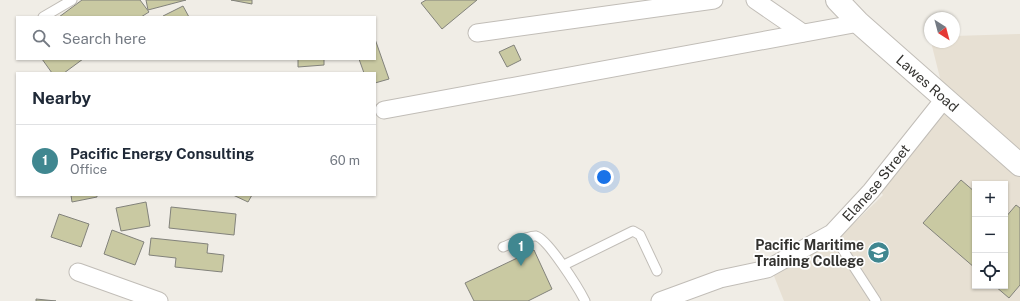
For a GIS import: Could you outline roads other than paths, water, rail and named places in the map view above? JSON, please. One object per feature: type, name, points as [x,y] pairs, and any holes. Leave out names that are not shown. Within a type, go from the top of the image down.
[{"type":"main road","name":"Lawes Road","points":[[837,0],[859,23],[1020,165]]},
{"type":"street","points":[[477,34],[714,0]]},
{"type":"street","points":[[755,0],[803,33]]},
{"type":"street","points":[[384,110],[859,23]]},
{"type":"street","name":"Elanese Street","points":[[660,301],[720,279],[767,269],[832,233],[871,192],[945,98]]},
{"type":"street","points":[[78,272],[158,301]]},
{"type":"lane","points":[[45,16],[72,0]]},
{"type":"lane","points":[[564,265],[633,231],[640,235],[657,271]]},
{"type":"lane","points":[[832,233],[876,301]]},
{"type":"lane","points":[[503,247],[529,237],[536,236],[541,239],[564,265],[585,301]]},
{"type":"place","name":"Pacific Maritime Training College","points":[[879,253]]},
{"type":"place","name":"Pacific Energy Consulting","points":[[521,266]]}]
